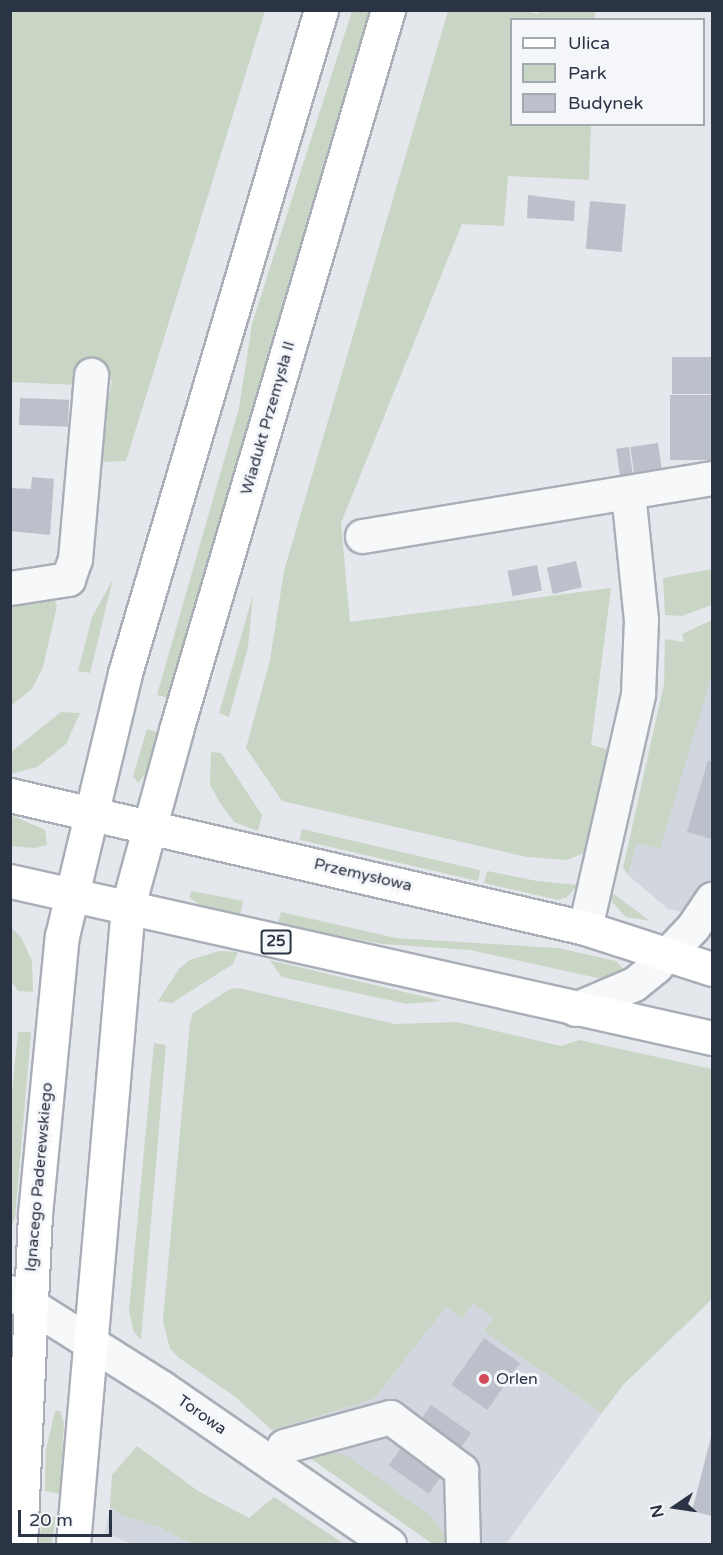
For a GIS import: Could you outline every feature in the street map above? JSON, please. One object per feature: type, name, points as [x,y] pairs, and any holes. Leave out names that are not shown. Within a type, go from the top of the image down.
[{"type":"main road","points":[[90,813],[125,673],[321,10]]},
{"type":"main road","name":"Wiadukt Przemysła II","points":[[149,826],[388,10]]},
{"type":"main road","name":"Przemysłowa","points":[[10,795],[585,928],[712,969]]},
{"type":"main road","name":"Ignacego Paderewskiego","points":[[20,1545],[20,1297],[52,1021],[71,894],[90,813]]},
{"type":"main road","points":[[73,1545],[128,906],[149,826]]},
{"type":"main road","name":"25","points":[[10,881],[712,1038]]},
{"type":"street","points":[[10,588],[68,579],[75,560],[91,375]]},
{"type":"street","points":[[362,536],[712,478]]},
{"type":"street","points":[[585,928],[638,694],[641,620],[628,492]]},
{"type":"street","points":[[575,1009],[634,984],[655,967],[693,927],[712,899]]},
{"type":"street","name":"Torowa","points":[[20,1297],[91,1342],[389,1545]]},
{"type":"street","points":[[274,1465],[285,1446],[390,1417],[461,1470],[463,1545]]},
{"type":"shaded area","points":[[712,667],[712,918],[668,909],[628,875],[679,683]]},
{"type":"shaded area","points":[[473,1303],[493,1317],[484,1331],[602,1413],[506,1544],[433,1544],[272,1430],[374,1399],[446,1307]]},
{"type":"shaded area","points":[[110,1508],[124,1516],[157,1526],[192,1544],[132,1544],[105,1533]]},
{"type":"green space","points":[[522,10],[538,14],[539,11],[595,11],[595,18],[510,18],[510,126],[591,126],[589,180],[508,176],[504,226],[462,224],[341,523],[350,622],[611,588],[591,745],[606,749],[613,755],[588,852],[566,860],[527,857],[282,801],[246,748],[270,660],[284,571],[448,11]]},
{"type":"green space","points":[[10,11],[265,11],[126,461],[96,462],[112,380],[84,375],[78,385],[11,382]]},
{"type":"green space","points":[[352,11],[373,11],[168,698],[157,695],[239,408],[252,324]]},
{"type":"green space","points":[[712,569],[712,605],[682,616],[665,615],[663,578]]},
{"type":"green space","points":[[113,579],[90,673],[78,671],[92,617]]},
{"type":"green space","points":[[51,592],[57,606],[43,667],[32,689],[11,706],[11,599]]},
{"type":"green space","points":[[253,595],[248,647],[229,717],[219,713]]},
{"type":"green space","points":[[712,620],[712,673],[660,849],[637,843],[628,875],[623,868],[664,684],[665,639],[684,642],[682,634]]},
{"type":"green space","points":[[61,712],[80,713],[66,744],[37,767],[11,774],[11,752]]},
{"type":"green space","points":[[147,729],[158,732],[147,772],[138,783],[133,776]]},
{"type":"green space","points":[[211,752],[221,753],[262,815],[258,831],[234,822],[220,803],[210,785]]},
{"type":"green space","points":[[11,815],[45,830],[47,845],[35,848],[11,846]]},
{"type":"green space","points":[[302,829],[480,870],[478,881],[300,840]]},
{"type":"green space","points":[[487,871],[537,881],[578,885],[567,897],[558,900],[484,883]]},
{"type":"green space","points":[[192,891],[243,901],[240,915],[198,904],[189,897]]},
{"type":"green space","points":[[611,892],[650,921],[626,917],[612,902]]},
{"type":"green space","points":[[281,912],[396,938],[558,948],[616,961],[624,970],[611,981],[470,950],[383,944],[278,924]]},
{"type":"green space","points":[[10,927],[21,937],[32,961],[33,992],[18,991],[11,981]]},
{"type":"green space","points":[[219,951],[238,952],[233,964],[172,1003],[158,1001],[179,969],[190,960]]},
{"type":"green space","points":[[269,960],[442,1001],[407,1004],[282,977]]},
{"type":"green space","points":[[239,988],[395,1024],[457,1022],[561,1046],[579,1040],[712,1069],[712,1299],[623,1385],[602,1413],[484,1331],[493,1317],[473,1303],[462,1319],[446,1307],[374,1399],[272,1430],[234,1396],[170,1349],[163,1321],[190,1023],[193,1013],[230,989]]},
{"type":"green space","points":[[18,1032],[31,1032],[15,1218],[11,1227],[10,1112]]},
{"type":"green space","points":[[154,1043],[166,1045],[141,1340],[134,1332],[129,1311]]},
{"type":"green space","points":[[55,1411],[60,1411],[64,1423],[60,1494],[45,1491],[46,1450]]},
{"type":"green space","points":[[137,1446],[198,1491],[249,1518],[274,1497],[344,1544],[192,1544],[157,1526],[124,1516],[110,1508],[112,1475]]},
{"type":"green space","points":[[327,1451],[348,1456],[432,1517],[451,1544],[433,1544],[310,1458]]},
{"type":"green space","points":[[43,1515],[56,1517],[52,1544],[38,1544]]},
{"type":"building","points":[[528,195],[575,201],[574,221],[527,218]]},
{"type":"building","points":[[590,201],[626,204],[622,252],[586,249]]},
{"type":"building","points":[[672,357],[712,357],[712,394],[672,394]]},
{"type":"building","points":[[670,395],[712,395],[712,460],[670,460]]},
{"type":"building","points":[[20,398],[69,400],[68,427],[19,425]]},
{"type":"building","points":[[658,443],[662,473],[634,477],[630,447]]},
{"type":"building","points":[[629,447],[633,477],[620,479],[616,449]]},
{"type":"building","points":[[32,477],[54,479],[50,535],[10,531],[10,488],[31,489]]},
{"type":"building","points":[[576,561],[582,587],[553,594],[547,568]]},
{"type":"building","points":[[537,565],[542,591],[513,596],[508,571]]},
{"type":"building","points":[[708,760],[712,762],[712,839],[687,832]]},
{"type":"building","points":[[484,1338],[520,1363],[487,1410],[451,1385]]},
{"type":"building","points":[[431,1405],[471,1433],[429,1494],[389,1466]]},
{"type":"building","points":[[712,1433],[712,1516],[692,1511]]},
{"type":"place","name":"Orlen","points":[[484,1379]]}]
